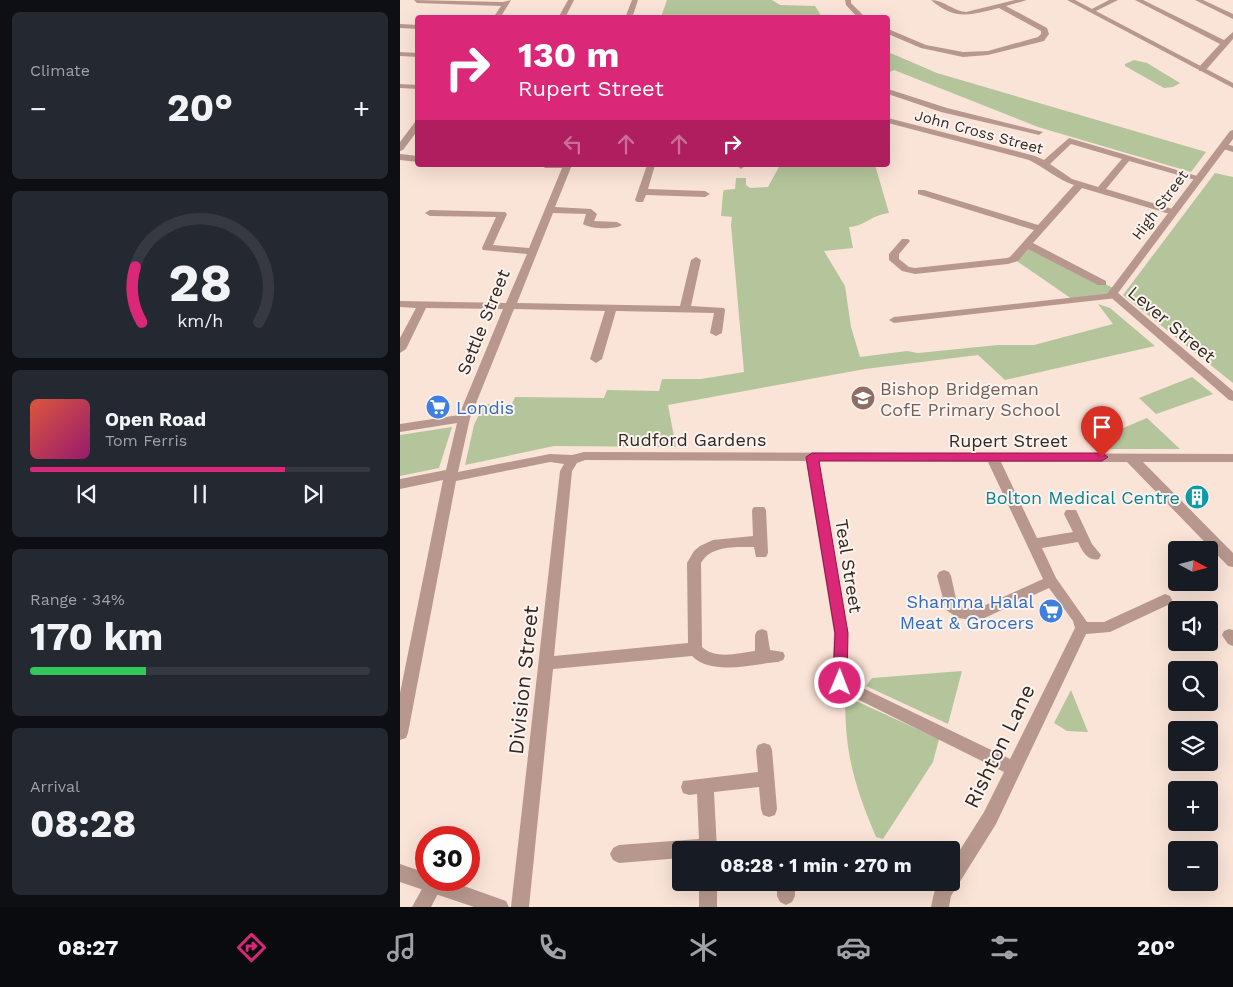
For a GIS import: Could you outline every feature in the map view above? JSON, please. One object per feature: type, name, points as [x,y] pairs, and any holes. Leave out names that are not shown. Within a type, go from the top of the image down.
[{"type":"street","points":[[563,15],[571,0]]},
{"type":"street","points":[[629,15],[635,0]]},
{"type":"street","points":[[848,0],[848,4],[860,15]]},
{"type":"street","points":[[934,0],[961,14],[1024,0]]},
{"type":"street","points":[[1070,0],[1233,86]]},
{"type":"street","points":[[1092,11],[1115,0]]},
{"type":"street","points":[[1138,0],[1225,43]]},
{"type":"street","points":[[1198,0],[1233,17]]},
{"type":"street","points":[[417,1],[506,2]]},
{"type":"street","points":[[498,15],[506,2]]},
{"type":"street","points":[[890,32],[924,46],[954,53],[974,54],[987,53],[1041,39],[1045,34],[1044,30],[1006,3]]},
{"type":"street","points":[[400,26],[415,27]]},
{"type":"street","points":[[1202,69],[1233,34]]},
{"type":"street","points":[[400,54],[415,55]]},
{"type":"street","points":[[400,86],[415,86]]},
{"type":"street","points":[[890,92],[928,107],[1039,132]]},
{"type":"street","name":"John Cross Street","points":[[890,122],[1016,153],[1045,164],[1065,179],[1173,212]]},
{"type":"street","points":[[400,148],[415,128]]},
{"type":"street","name":"High Street","points":[[1113,296],[1115,289],[1199,178],[1228,148],[1233,133]]},
{"type":"street","points":[[1045,164],[1069,140],[1199,178]]},
{"type":"street","points":[[400,157],[415,159]]},
{"type":"street","points":[[1100,190],[1127,158]]},
{"type":"street","name":"Settle Street","points":[[400,733],[450,473],[463,422],[568,167]]},
{"type":"street","points":[[650,167],[641,196],[691,190],[705,194]]},
{"type":"street","points":[[905,241],[894,254],[894,260],[906,269],[919,271],[1008,261],[1014,259],[1080,184]]},
{"type":"street","points":[[920,192],[1040,229]]},
{"type":"street","points":[[550,210],[588,211],[592,214],[588,224],[617,225]]},
{"type":"street","points":[[430,213],[502,214],[486,247],[489,249],[533,251]]},
{"type":"street","name":"Lever Street","points":[[1028,244],[1083,278],[1102,283]]},
{"type":"street","points":[[685,309],[696,260]]},
{"type":"street","points":[[894,320],[1113,296]]},
{"type":"street","name":"Lever Street","points":[[1113,296],[1233,397]]},
{"type":"street","points":[[400,304],[720,310],[716,333]]},
{"type":"street","points":[[400,349],[423,304]]},
{"type":"street","points":[[596,359],[612,307]]},
{"type":"street","points":[[400,428],[463,422]]},
{"type":"street","name":"Rudford Gardens","points":[[573,460],[584,456],[812,457]]},
{"type":"street","name":"Rupert Street","points":[[812,457],[1233,458]]},
{"type":"street","name":"Teal Street","points":[[812,457],[842,633],[840,683],[846,689],[1013,768]]},
{"type":"street","points":[[1130,457],[1233,562]]},
{"type":"street","points":[[400,484],[450,473],[550,458],[573,460]]},
{"type":"street","points":[[992,458],[1051,581],[1079,619],[1082,628],[1105,628],[1165,600]]},
{"type":"street","name":"Division Street","points":[[520,907],[566,471],[573,460]]},
{"type":"street","points":[[694,649],[694,563],[696,557],[708,546],[761,547],[759,510]]},
{"type":"street","points":[[1071,514],[1094,555]]},
{"type":"street","points":[[1033,544],[1082,536]]},
{"type":"street","points":[[944,576],[951,606],[958,612],[978,615],[1051,581]]},
{"type":"street","name":"Rishton Lane","points":[[960,868],[987,824],[1082,628]]},
{"type":"street","points":[[546,663],[694,649],[702,656],[716,661],[770,657],[762,635]]},
{"type":"street","points":[[764,750],[769,808]]},
{"type":"street","points":[[706,841],[697,787],[766,779]]},
{"type":"street","points":[[619,854],[672,851]]},
{"type":"street","points":[[400,874],[415,879]]},
{"type":"street","points":[[421,907],[430,891]]},
{"type":"street","points":[[449,891],[500,907]]},
{"type":"street","points":[[708,891],[708,907]]},
{"type":"street","name":"Rishton Lane","points":[[940,907],[945,891]]},
{"type":"green space","points":[[667,0],[772,0],[780,5],[815,6],[821,15],[662,15]]},
{"type":"green space","points":[[890,53],[937,73],[1206,152],[1191,172],[1038,127],[894,70],[890,72]]},
{"type":"green space","points":[[1134,60],[1147,63],[1180,83],[1173,87],[1164,88],[1125,66],[1125,64]]},
{"type":"green space","points":[[779,167],[876,167],[889,213],[849,227],[853,248],[824,251],[845,286],[851,327],[860,357],[907,351],[918,353],[998,345],[1034,345],[1113,324],[1098,304],[1110,308],[1155,346],[1005,380],[978,355],[865,369],[668,405],[676,447],[554,446],[465,465],[474,425],[484,404],[512,404],[515,397],[604,398],[607,390],[659,391],[662,379],[701,379],[744,372],[731,225],[732,217],[721,216],[723,193],[724,190],[735,189],[736,178],[746,178],[746,185],[750,188],[768,187]]},
{"type":"green space","points":[[1215,173],[1233,177],[1233,383],[1123,295]]},
{"type":"green space","points":[[1027,244],[1115,289],[1113,296],[1072,299],[1014,259]]},
{"type":"green space","points":[[1192,377],[1213,394],[1156,414],[1139,398]]},
{"type":"green space","points":[[1147,418],[1180,449],[1094,449],[1094,442],[1097,439]]},
{"type":"green space","points":[[452,427],[439,468],[400,476],[400,435]]},
{"type":"green space","points":[[962,671],[948,724],[866,686],[872,678]]},
{"type":"green space","points":[[1071,690],[1088,732],[1067,731],[1054,723]]},
{"type":"green space","points":[[845,696],[939,739],[933,762],[883,839],[876,837],[852,769],[845,717]]},
{"type":"place","name":"Bishop Bridgeman CofE Primary School","points":[[863,398]]},
{"type":"place","name":"Londis","points":[[438,407]]},
{"type":"place","name":"Bolton Medical Centre","points":[[1197,497]]},
{"type":"place","name":"Shamma Halal Meat & Grocers","points":[[1051,611]]},
{"type":"route","points":[[840,683],[842,633],[812,457],[1102,457]]}]
